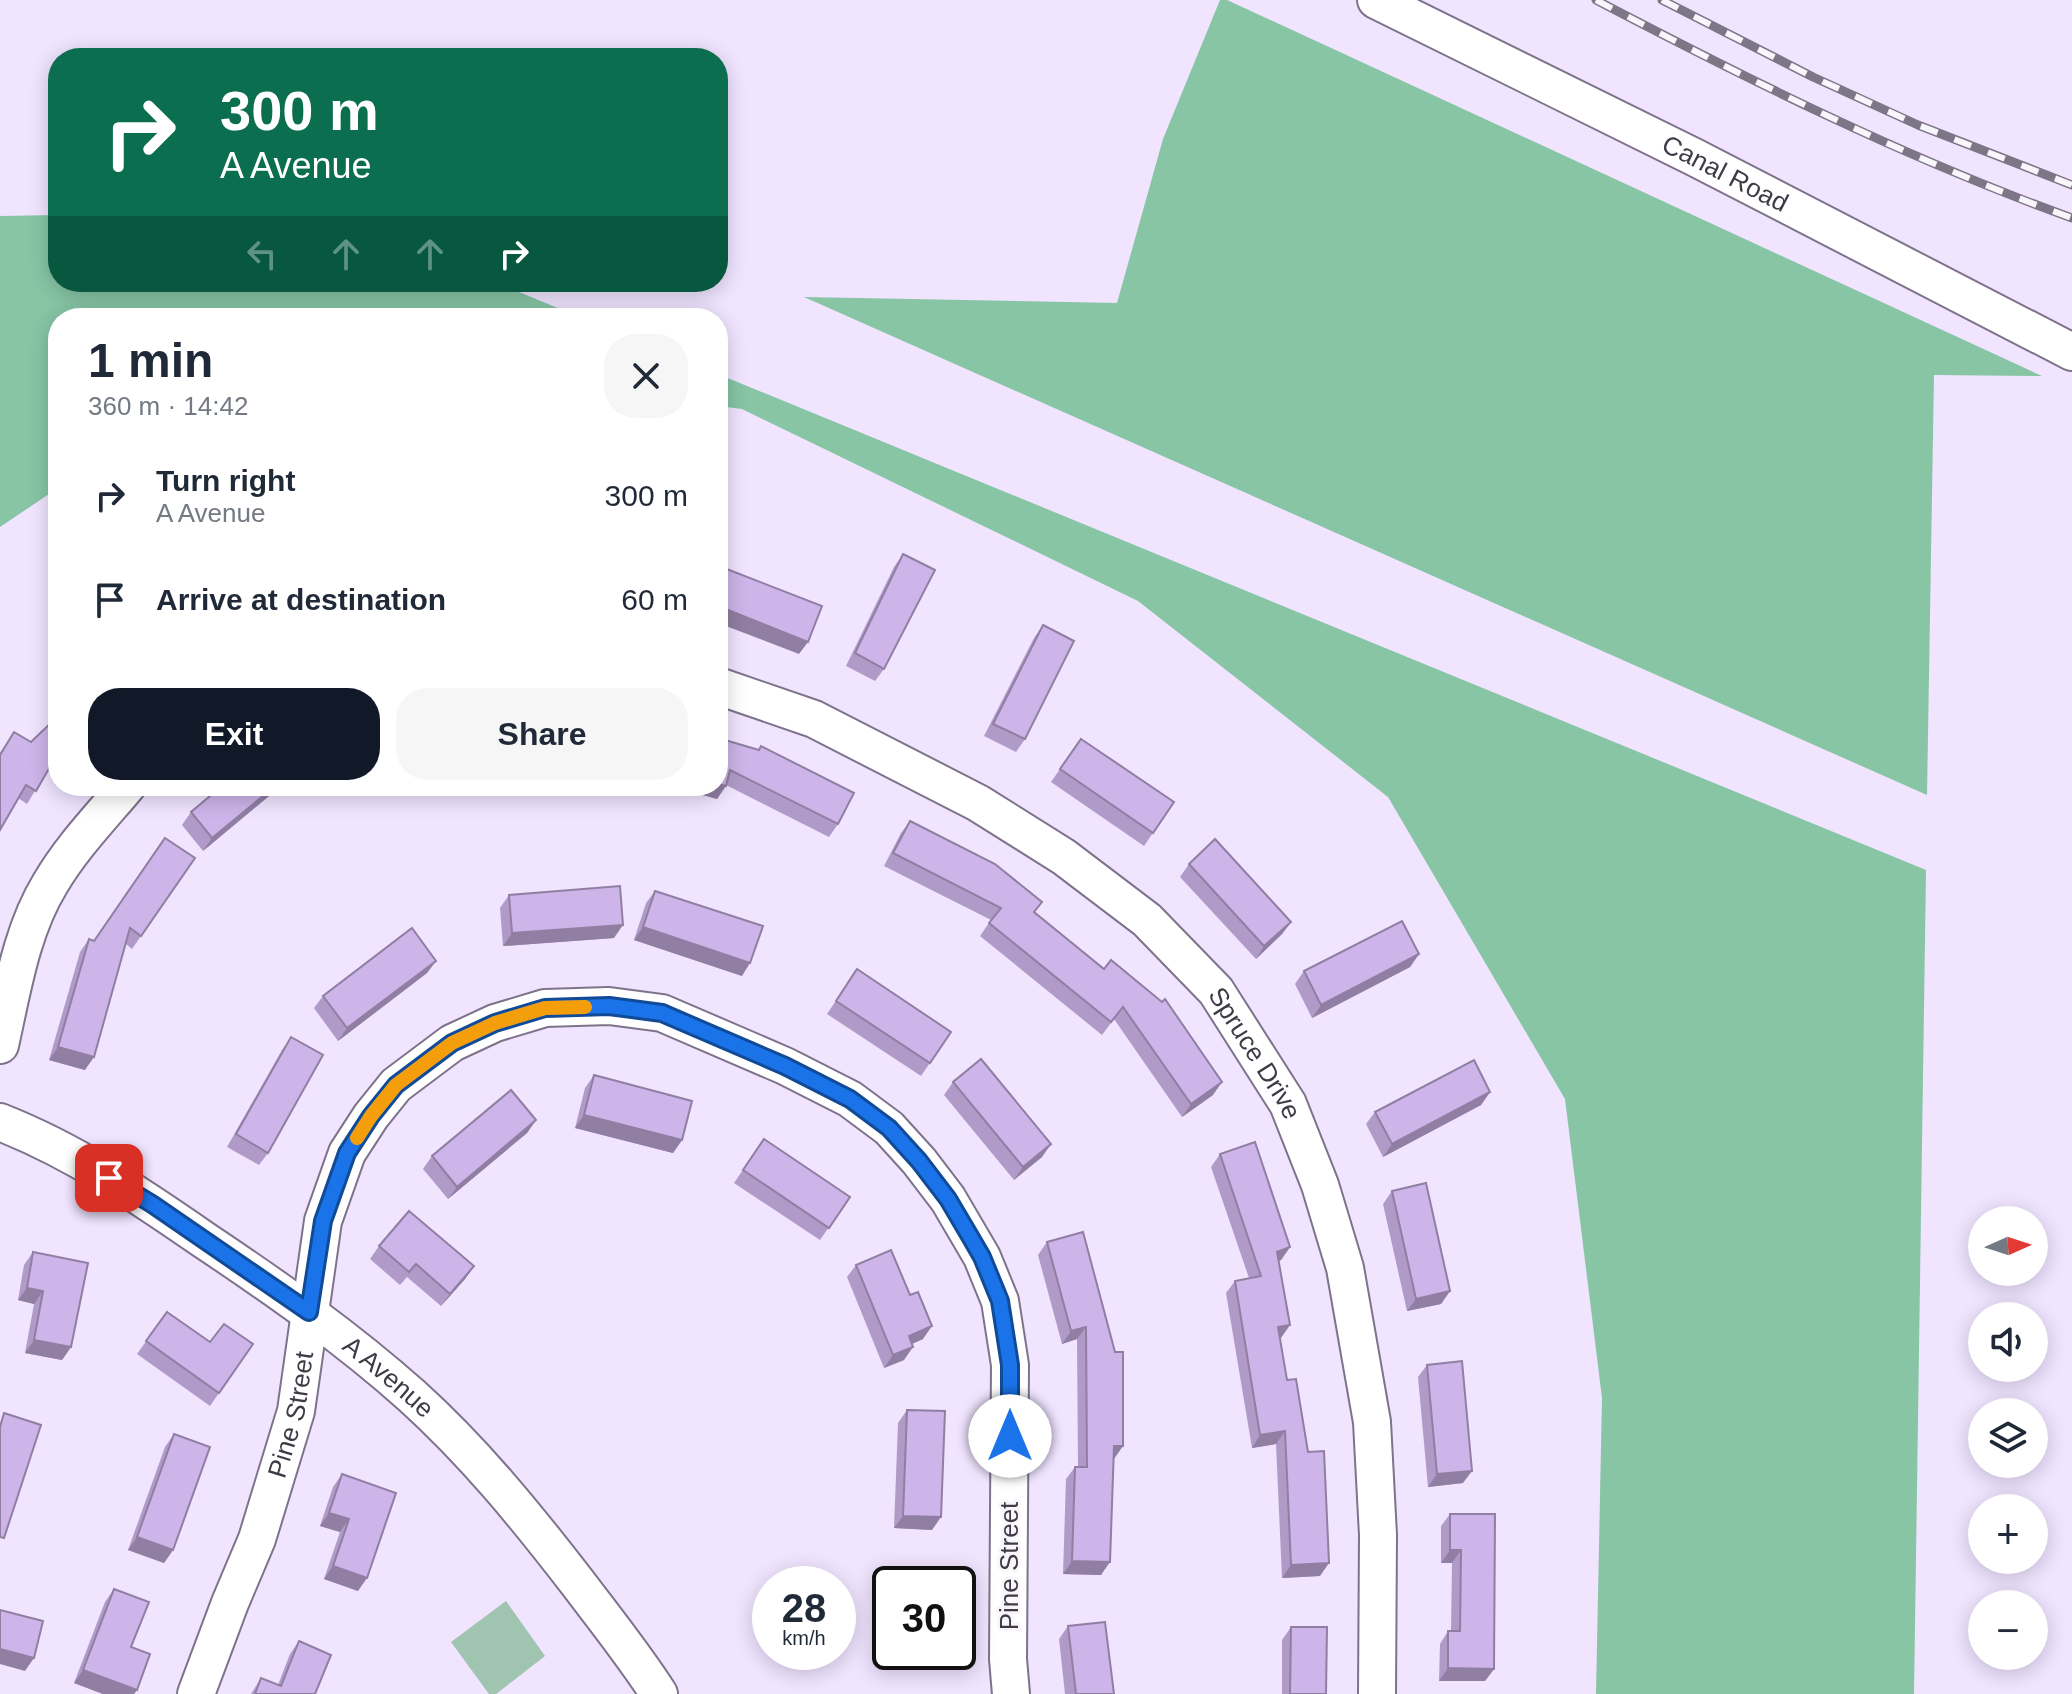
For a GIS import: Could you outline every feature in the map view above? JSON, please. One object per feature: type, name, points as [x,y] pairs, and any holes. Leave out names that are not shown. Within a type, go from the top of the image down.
[{"type":"street","name":"Canal Road","points":[[1376,0],[1694,157],[2072,352]]},
{"type":"street","name":"Spruce Drive","points":[[728,689],[814,719],[978,803],[1064,857],[1147,920],[1216,991],[1288,1104],[1320,1185],[1345,1268],[1372,1422],[1378,1535],[1377,1694]]},
{"type":"street","points":[[0,1045],[24,942],[48,886],[74,848],[118,796]]},
{"type":"street","name":"Pine Street","points":[[196,1694],[257,1539],[296,1411],[323,1221],[347,1153],[396,1085],[452,1043],[495,1023],[545,1008],[609,1006],[662,1013],[785,1066],[850,1099],[889,1128],[919,1161],[948,1199],[982,1257],[1000,1301],[1010,1365],[1008,1659],[1011,1694]]},
{"type":"street","name":"A Avenue","points":[[0,1122],[67,1152],[152,1204],[309,1312],[412,1396],[483,1465],[640,1664],[659,1694]]},
{"type":"green space","points":[[1220,0],[1227,0],[2042,376],[1934,375],[1927,795],[804,297],[1117,303],[1163,139]]},
{"type":"green space","points":[[48,215],[48,292],[519,292],[558,308],[48,308],[48,495],[0,527],[0,216]]},
{"type":"green space","points":[[728,378],[1926,870],[1914,1694],[1596,1694],[1602,1398],[1565,1099],[1388,797],[1138,601],[742,409],[728,407]]},
{"type":"green space","points":[[506,1601],[545,1656],[496,1694],[489,1694],[451,1642]]},
{"type":"building","points":[[903,554],[935,570],[884,669],[855,653]]},
{"type":"building","points":[[728,569],[822,606],[808,642],[728,610]]},
{"type":"building","points":[[1043,625],[1074,641],[1025,739],[993,724]]},
{"type":"building","points":[[48,726],[48,770],[36,791],[26,785],[0,830],[0,755],[14,732],[31,742]]},
{"type":"building","points":[[1081,739],[1174,802],[1153,833],[1060,769]]},
{"type":"building","points":[[728,741],[759,750],[761,746],[854,793],[838,824],[730,770],[728,778]]},
{"type":"building","points":[[210,796],[263,796],[212,838],[191,812]]},
{"type":"building","points":[[910,821],[995,864],[1042,902],[1034,912],[1104,969],[1111,960],[1162,1002],[1165,999],[1222,1082],[1191,1104],[1123,1007],[1111,1022],[989,923],[1001,908],[893,853]]},
{"type":"building","points":[[165,838],[195,858],[141,936],[130,928],[94,1057],[58,1047],[89,939],[94,941]]},
{"type":"building","points":[[1215,839],[1291,922],[1264,946],[1189,864]]},
{"type":"building","points":[[620,886],[623,925],[512,933],[509,895]]},
{"type":"building","points":[[655,891],[763,926],[750,963],[643,927]]},
{"type":"building","points":[[1402,921],[1419,954],[1321,1005],[1304,971]]},
{"type":"building","points":[[412,928],[436,961],[347,1028],[323,996]]},
{"type":"building","points":[[857,969],[951,1032],[930,1063],[836,1001]]},
{"type":"building","points":[[291,1037],[323,1055],[268,1153],[236,1134]]},
{"type":"building","points":[[981,1059],[1051,1144],[1023,1167],[953,1082]]},
{"type":"building","points":[[1474,1060],[1490,1092],[1392,1144],[1375,1112]]},
{"type":"building","points":[[594,1075],[692,1101],[682,1140],[584,1115]]},
{"type":"building","points":[[511,1090],[536,1120],[457,1187],[432,1156]]},
{"type":"building","points":[[764,1139],[850,1197],[829,1228],[743,1170]]},
{"type":"building","points":[[1255,1142],[1290,1247],[1277,1252],[1290,1325],[1278,1327],[1287,1380],[1296,1379],[1308,1452],[1324,1451],[1329,1563],[1291,1565],[1285,1431],[1260,1435],[1235,1281],[1261,1276],[1220,1154]]},
{"type":"building","points":[[1426,1183],[1450,1291],[1416,1299],[1392,1191]]},
{"type":"building","points":[[409,1211],[474,1266],[450,1294],[416,1264],[409,1272],[379,1246]]},
{"type":"building","points":[[1083,1232],[1115,1352],[1123,1352],[1123,1446],[1114,1446],[1110,1562],[1072,1561],[1075,1467],[1087,1467],[1086,1327],[1071,1331],[1047,1242]]},
{"type":"building","points":[[891,1250],[910,1295],[918,1292],[932,1326],[909,1336],[913,1347],[893,1355],[856,1265]]},
{"type":"building","points":[[33,1252],[88,1263],[71,1347],[34,1340],[43,1291],[27,1288]]},
{"type":"building","points":[[167,1312],[210,1342],[224,1324],[253,1344],[219,1393],[146,1341]]},
{"type":"building","points":[[1462,1361],[1472,1471],[1437,1474],[1427,1365]]},
{"type":"building","points":[[907,1410],[945,1411],[941,1517],[903,1516]]},
{"type":"building","points":[[4,1413],[41,1425],[4,1538],[0,1537],[0,1427]]},
{"type":"building","points":[[174,1434],[210,1447],[173,1550],[137,1537]]},
{"type":"building","points":[[342,1474],[396,1493],[367,1578],[333,1566],[349,1519],[329,1513]]},
{"type":"building","points":[[1450,1514],[1495,1514],[1494,1669],[1448,1668],[1448,1631],[1460,1631],[1461,1550],[1450,1550]]},
{"type":"building","points":[[114,1589],[149,1602],[131,1647],[150,1654],[137,1690],[83,1670]]},
{"type":"building","points":[[0,1610],[43,1621],[34,1658],[0,1649]]},
{"type":"building","points":[[1105,1622],[1114,1694],[1076,1694],[1068,1626]]},
{"type":"building","points":[[1291,1627],[1327,1627],[1326,1694],[1290,1694]]},
{"type":"building","points":[[299,1641],[331,1655],[315,1694],[255,1694],[261,1678],[281,1686]]},
{"type":"railway","points":[[1596,0],[1831,117],[1950,170],[2072,218]]},
{"type":"railway","points":[[1662,0],[1813,77],[1918,125],[2072,185]]},
{"type":"slow traffic","points":[[357,1138],[396,1085],[452,1043],[495,1023],[545,1008],[585,1007]]},
{"type":"route","points":[[109,1178],[309,1312],[323,1221],[347,1153],[396,1085],[452,1043],[495,1023],[545,1008],[609,1006],[662,1013],[785,1066],[850,1099],[889,1128],[919,1161],[948,1199],[982,1257],[1000,1301],[1010,1365],[1010,1436]]}]
